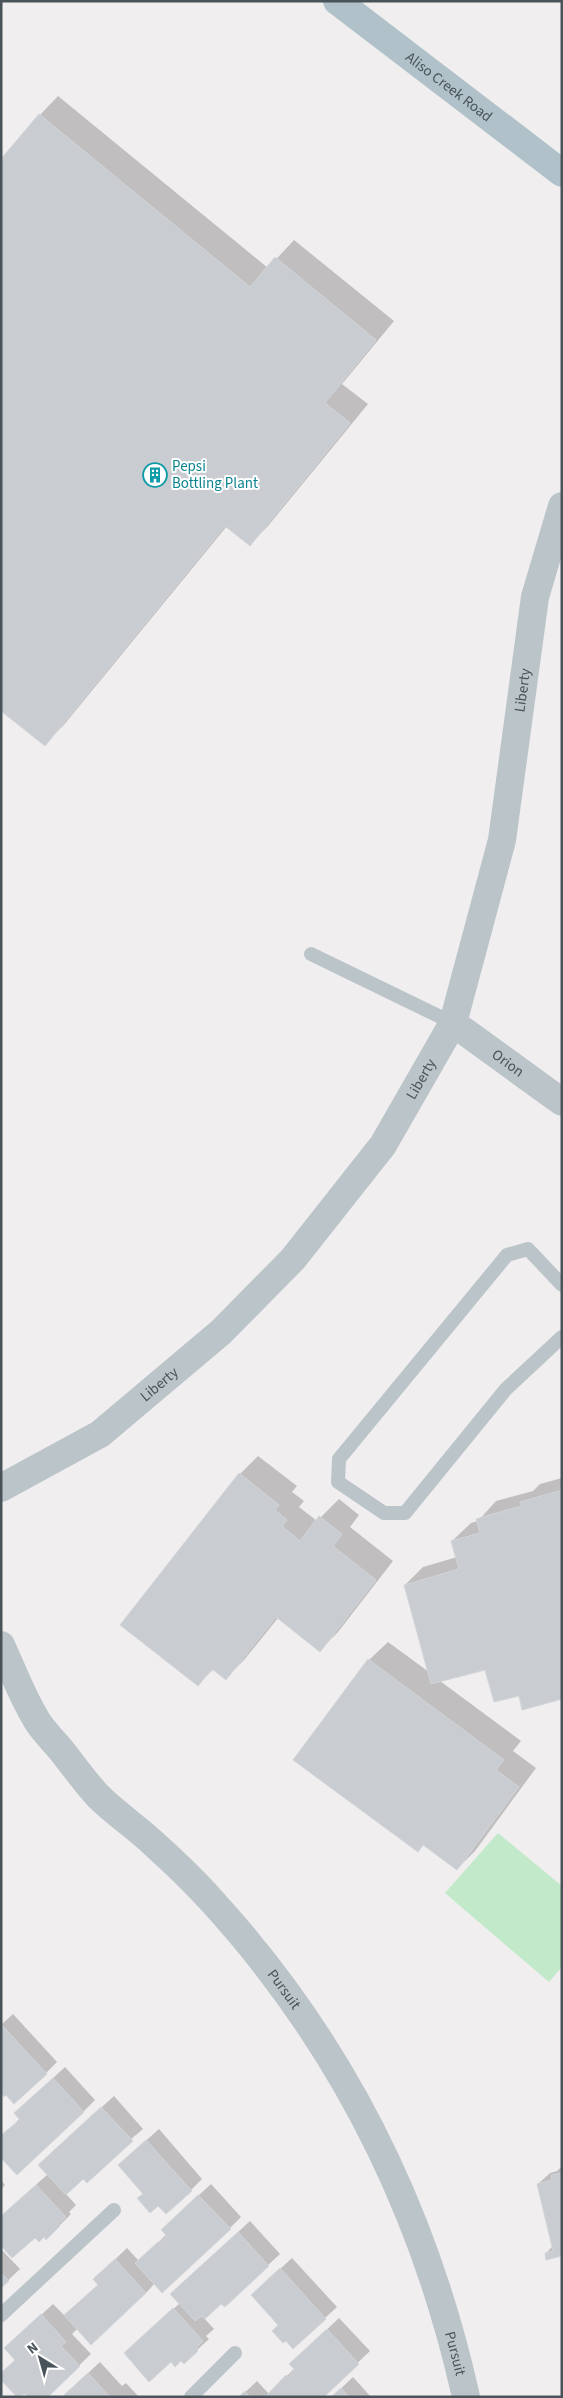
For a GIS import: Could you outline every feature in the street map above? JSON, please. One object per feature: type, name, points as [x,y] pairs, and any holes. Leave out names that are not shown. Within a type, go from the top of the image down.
[{"type":"main road","name":"Aliso Creek Road","points":[[337,1],[562,173]]},
{"type":"street","name":"Liberty","points":[[1,1488],[100,1434],[220,1332],[293,1259],[383,1145],[453,1023],[502,840],[536,597],[562,506]]},
{"type":"street","name":"Orion","points":[[453,1023],[562,1102]]},
{"type":"street","name":"Pursuit","points":[[1,1645],[36,1720],[99,1796],[154,1843],[236,1928],[275,1976],[332,2059],[380,2144],[414,2221],[439,2292],[466,2397]]},
{"type":"lane","points":[[311,954],[453,1023]]},
{"type":"lane","points":[[562,1285],[528,1250],[507,1255],[339,1459],[338,1482],[384,1513],[405,1513],[506,1389],[562,1337]]},
{"type":"lane","points":[[1,2315],[114,2210]]},
{"type":"lane","points":[[191,2397],[235,2353]]},
{"type":"green space","points":[[498,1833],[562,1886],[562,1967],[549,1982],[445,1893]]},
{"type":"building","name":"Pepsi Bottling Plant","points":[[39,114],[250,287],[275,257],[376,340],[325,403],[350,423],[250,546],[225,526],[45,746],[1,711],[1,159]]},
{"type":"building","points":[[239,1473],[279,1505],[275,1510],[287,1520],[282,1526],[300,1541],[319,1516],[342,1534],[333,1546],[376,1580],[320,1652],[276,1617],[226,1680],[212,1669],[198,1686],[120,1625]]},
{"type":"building","points":[[562,1490],[562,1699],[522,1710],[519,1696],[494,1702],[485,1670],[431,1684],[404,1585],[459,1569],[451,1541],[480,1533],[476,1519],[521,1506],[520,1502]]},
{"type":"building","points":[[368,1659],[504,1760],[496,1770],[519,1787],[457,1870],[423,1845],[418,1852],[293,1760]]},
{"type":"building","points":[[1,2024],[47,2074],[14,2104],[6,2095],[4,2097],[1,2093]]},
{"type":"building","points":[[53,2078],[84,2112],[17,2175],[1,2158],[1,2135],[20,2120],[14,2113]]},
{"type":"building","points":[[101,2107],[133,2141],[87,2183],[83,2179],[66,2195],[38,2165]]},
{"type":"building","points":[[146,2140],[192,2191],[166,2214],[158,2206],[150,2213],[137,2198],[143,2194],[118,2165]]},
{"type":"building","points":[[562,2173],[562,2256],[546,2260],[545,2253],[553,2251],[537,2184],[552,2180],[551,2175]]},
{"type":"building","points":[[36,2185],[66,2217],[46,2240],[44,2237],[39,2242],[35,2238],[12,2258],[1,2246],[1,2216]]},
{"type":"building","points":[[198,2195],[231,2229],[162,2293],[135,2263],[167,2236],[161,2230]]},
{"type":"building","points":[[238,2232],[269,2266],[225,2307],[221,2304],[205,2319],[202,2316],[195,2321],[170,2294]]},
{"type":"building","points":[[115,2259],[146,2293],[91,2345],[64,2315],[98,2285],[93,2279]]},
{"type":"building","points":[[280,2268],[326,2319],[293,2349],[286,2341],[283,2343],[272,2331],[278,2325],[251,2295]]},
{"type":"building","points":[[1,2273],[9,2281],[1,2288]]},
{"type":"building","points":[[173,2308],[203,2341],[196,2348],[198,2351],[184,2364],[181,2361],[175,2367],[171,2362],[149,2382],[124,2353]]},
{"type":"building","points":[[41,2314],[66,2342],[61,2346],[80,2366],[48,2397],[28,2397],[25,2394],[17,2397],[1,2380],[1,2373],[15,2360],[4,2348]]},
{"type":"building","points":[[327,2329],[359,2364],[324,2397],[265,2397],[286,2375],[288,2377],[295,2370],[289,2364]]},
{"type":"building","points":[[88,2373],[110,2397],[62,2397]]},
{"type":"building","points":[[341,2388],[349,2397],[331,2397]]},
{"type":"building","points":[[245,2391],[250,2397],[239,2397]]},
{"type":"place","name":"Pepsi Bottling Plant","points":[[155,475]]}]
